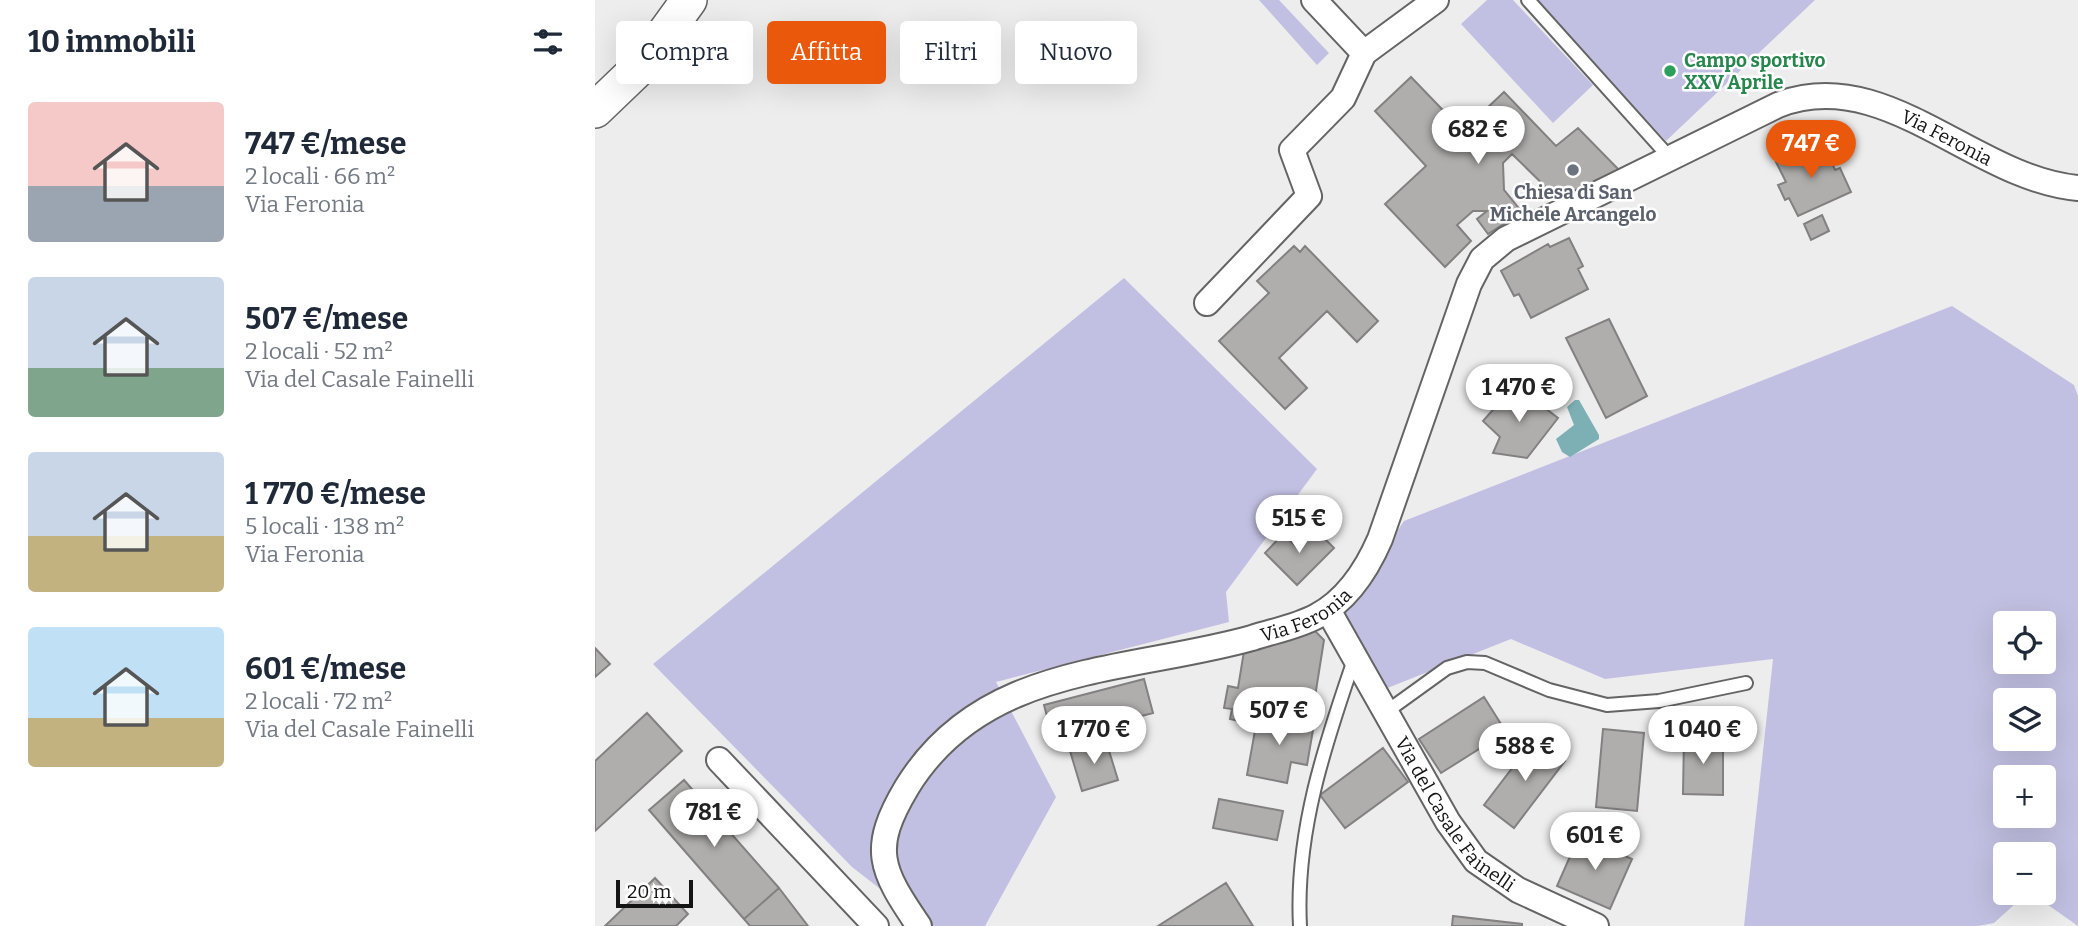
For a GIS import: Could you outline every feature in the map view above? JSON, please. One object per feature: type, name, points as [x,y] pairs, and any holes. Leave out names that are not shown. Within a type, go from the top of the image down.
[{"type":"street","points":[[595,110],[642,65],[689,0]]},
{"type":"street","points":[[1314,0],[1364,53]]},
{"type":"street","points":[[1207,303],[1309,196],[1292,150],[1343,98],[1364,53],[1436,0]]},
{"type":"street","name":"Via Feronia","points":[[919,926],[885,871],[882,855],[884,838],[898,802],[920,766],[970,718],[997,701],[1042,682],[1200,652],[1300,624],[1328,610],[1362,573],[1380,539],[1460,308],[1482,259],[1506,239],[1787,102],[1832,95],[1873,102],[2015,173],[2078,188]]},
{"type":"street","name":"Via del Casale Fainelli","points":[[1328,610],[1448,822],[1476,860],[1518,890],[1596,926]]},
{"type":"street","points":[[719,760],[876,926]]},
{"type":"lane","points":[[1528,0],[1671,159]]},
{"type":"lane","points":[[1300,926],[1301,858],[1317,777],[1355,657]]},
{"type":"lane","points":[[1386,712],[1447,668],[1467,663],[1485,663],[1549,690],[1607,705],[1659,701],[1746,683]]},
{"type":"shaded area","points":[[1259,0],[1279,0],[1329,53],[1317,65]]},
{"type":"shaded area","points":[[1487,0],[1513,0],[1593,85],[1553,123],[1461,24]]},
{"type":"shaded area","name":"Campo sportivo XXV Aprile","points":[[1533,0],[1815,0],[1666,141]]},
{"type":"shaded area","points":[[1124,278],[1317,469],[1226,592],[1229,622],[996,682],[1056,797],[985,926],[928,926],[852,867],[653,664]]},
{"type":"shaded area","points":[[1952,306],[2074,385],[2078,396],[2078,926],[2048,905],[2056,905],[2056,842],[1993,842],[1993,905],[2014,905],[1994,923],[1978,926],[1744,926],[1773,659],[1605,679],[1511,639],[1385,689],[1341,614],[1404,521]]},
{"type":"shaded area","points":[[1579,400],[1599,439],[1570,457],[1562,452],[1556,439],[1574,425],[1567,407]]},
{"type":"building","name":"Chiesa di San Michele Arcangelo","points":[[1411,77],[1463,131],[1504,92],[1556,146],[1578,128],[1622,173],[1561,202],[1512,154],[1503,163],[1504,190],[1522,212],[1488,234],[1477,219],[1487,211],[1473,211],[1457,225],[1471,241],[1445,267],[1385,204],[1426,166],[1375,111]]},
{"type":"building","points":[[1817,143],[1823,157],[1828,154],[1835,170],[1840,168],[1851,192],[1798,216],[1789,198],[1785,200],[1778,185],[1786,182],[1776,162]]},
{"type":"building","points":[[1822,215],[1829,231],[1811,240],[1804,224]]},
{"type":"building","points":[[1569,238],[1583,266],[1578,269],[1588,289],[1531,318],[1519,294],[1514,296],[1501,271],[1548,244],[1550,247]]},
{"type":"building","points":[[1294,246],[1300,252],[1305,246],[1378,321],[1357,342],[1327,311],[1279,358],[1307,388],[1285,409],[1219,341],[1269,293],[1257,281]]},
{"type":"building","points":[[1609,319],[1647,396],[1606,418],[1566,338]]},
{"type":"building","points":[[1515,385],[1558,418],[1527,458],[1493,453],[1500,437],[1483,421]]},
{"type":"building","points":[[1316,530],[1334,548],[1297,585],[1265,553],[1283,534],[1298,548]]},
{"type":"building","points":[[1312,628],[1324,640],[1314,703],[1260,694],[1257,708],[1245,706],[1243,722],[1230,719],[1232,709],[1224,708],[1228,686],[1238,688],[1245,645]]},
{"type":"building","points":[[595,648],[610,664],[595,677]]},
{"type":"building","points":[[1144,679],[1153,713],[1053,739],[1044,705]]},
{"type":"building","points":[[1484,697],[1506,732],[1441,773],[1419,739]]},
{"type":"building","points":[[647,713],[682,751],[595,831],[595,761]]},
{"type":"building","points":[[1258,714],[1314,724],[1307,765],[1291,762],[1287,783],[1247,775]]},
{"type":"building","points":[[1603,729],[1644,733],[1637,811],[1596,807]]},
{"type":"building","points":[[1684,736],[1723,737],[1723,795],[1683,794]]},
{"type":"building","points":[[1535,738],[1565,761],[1514,828],[1484,805]]},
{"type":"building","points":[[1106,741],[1118,780],[1082,791],[1070,751]]},
{"type":"building","points":[[1383,748],[1408,782],[1345,828],[1320,795]]},
{"type":"building","points":[[684,780],[779,888],[744,919],[649,810]]},
{"type":"building","points":[[1219,799],[1283,811],[1277,840],[1213,828]]},
{"type":"building","points":[[1579,836],[1632,859],[1610,909],[1557,886]]},
{"type":"building","points":[[655,878],[688,914],[676,926],[605,926]]},
{"type":"building","points":[[1226,883],[1253,926],[1158,926]]},
{"type":"building","points":[[779,888],[808,926],[750,926],[744,919]]},
{"type":"building","points":[[1453,916],[1522,924],[1522,926],[1452,926]]},
{"type":"place","name":"Campo sportivo XXV Aprile","points":[[1670,71]]},
{"type":"place","name":"Chiesa di San Michele Arcangelo","points":[[1573,170]]}]
